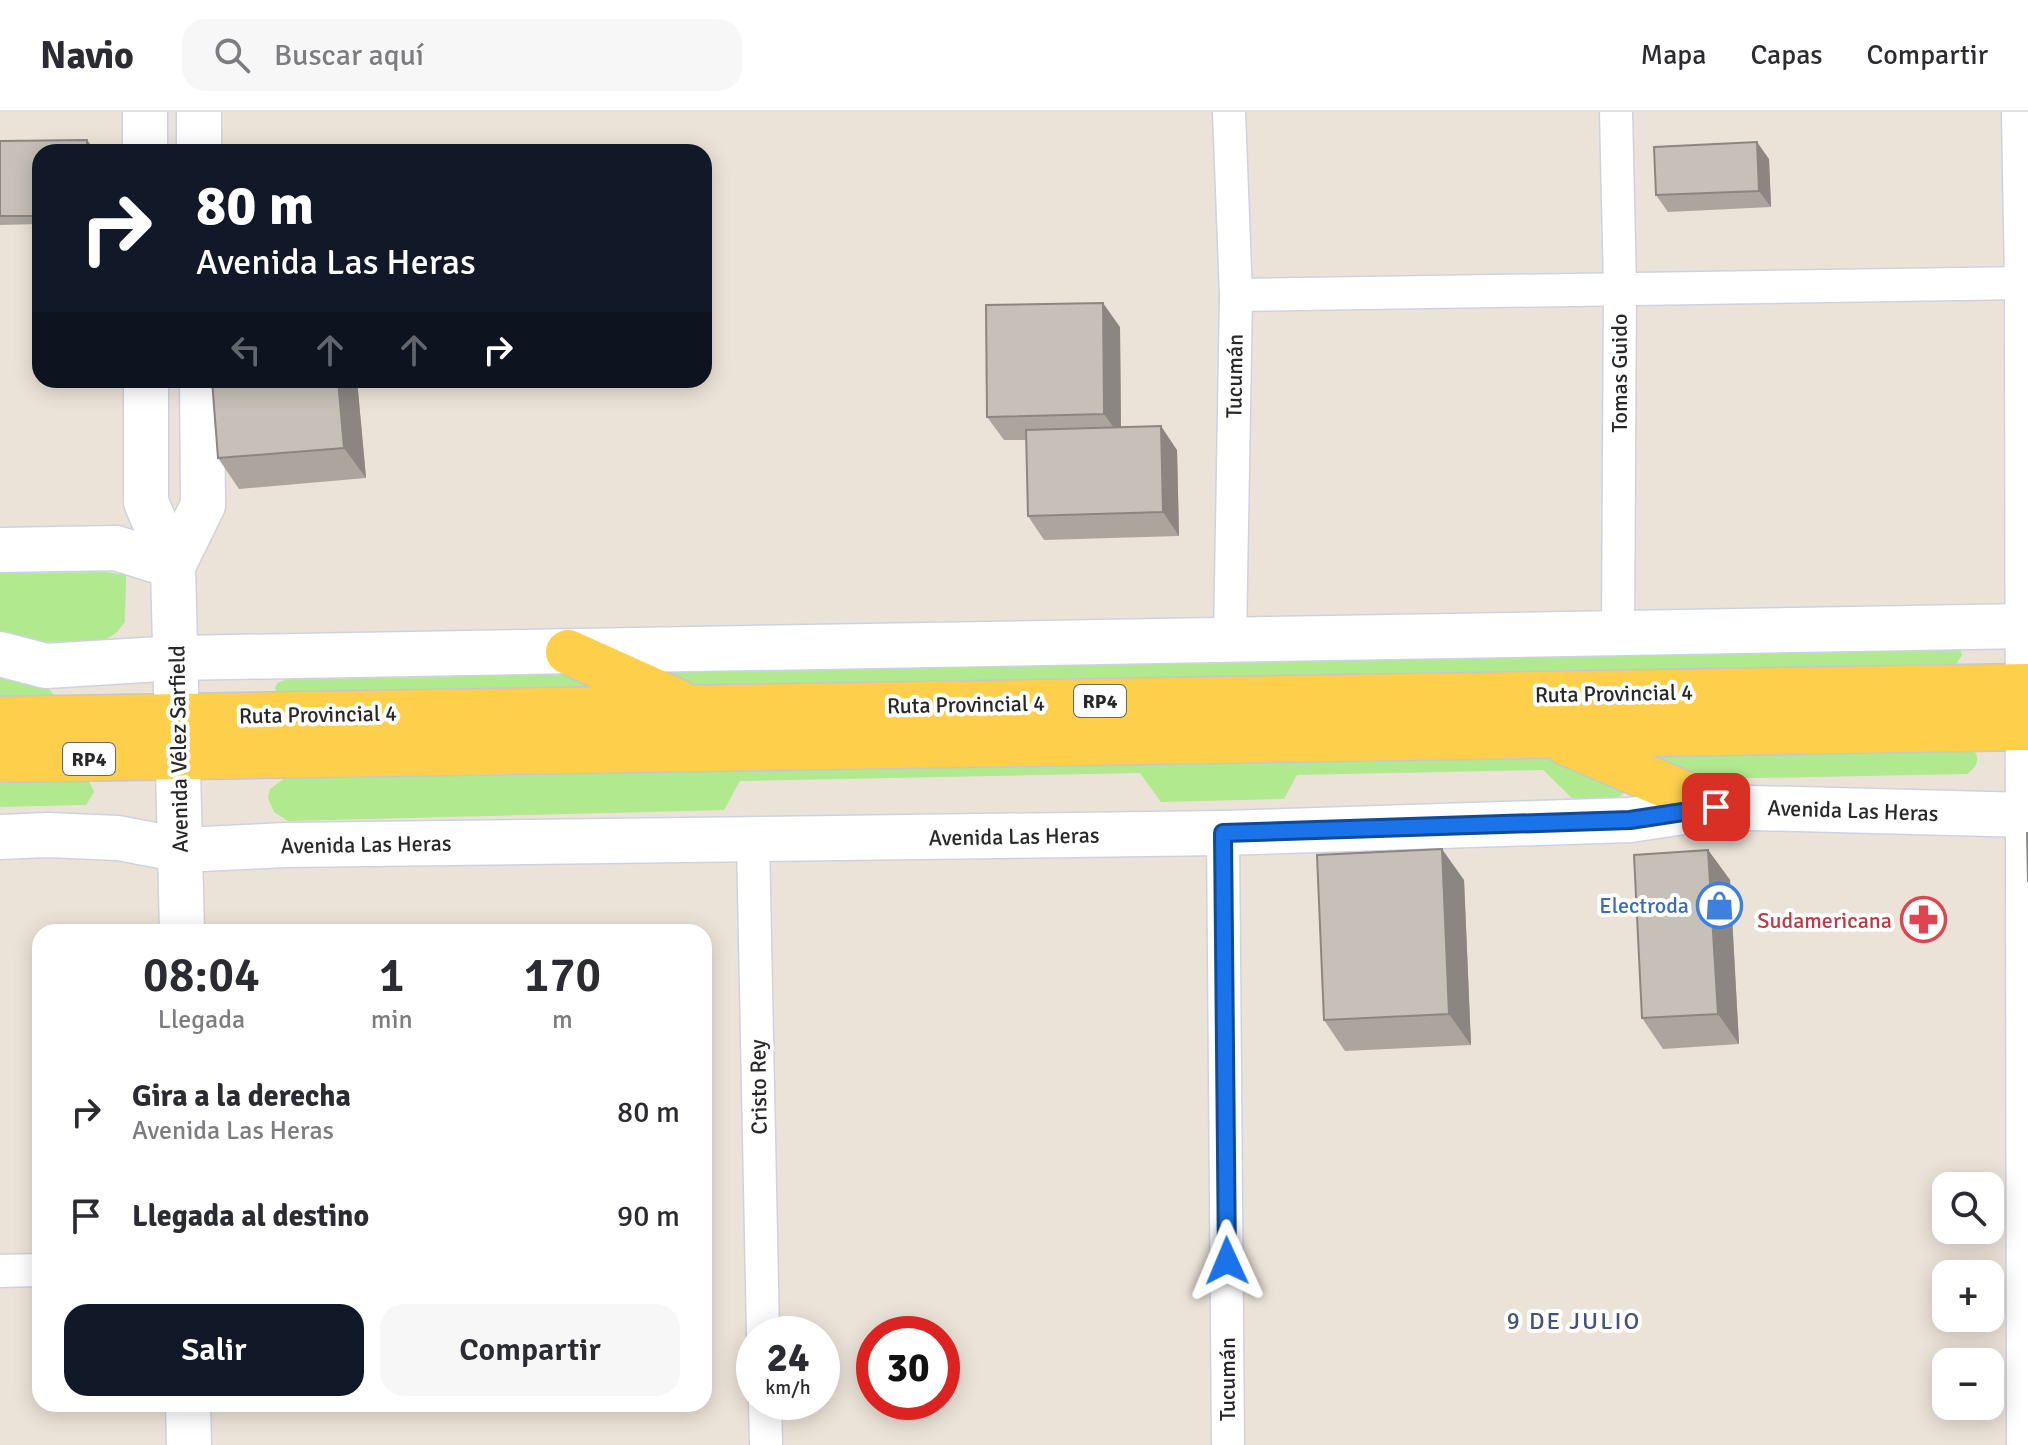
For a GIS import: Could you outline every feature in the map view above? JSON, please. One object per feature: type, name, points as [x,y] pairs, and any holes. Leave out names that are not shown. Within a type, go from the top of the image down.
[{"type":"main road","points":[[145,112],[145,144]]},
{"type":"main road","points":[[199,112],[199,144]]},
{"type":"main road","name":"Avenida Vélez Sarfield","points":[[146,388],[146,502],[173,566],[182,924]]},
{"type":"main road","name":"Avenida Vélez Sarfield","points":[[173,566],[203,505],[202,388]]},
{"type":"main road","points":[[0,550],[116,548],[173,566]]},
{"type":"main road","points":[[0,654],[46,666],[176,658],[2025,626]]},
{"type":"main road","points":[[568,652],[692,708]]},
{"type":"main road","name":"Ruta Provincial 4","points":[[0,760],[178,737],[692,708],[2025,686]]},
{"type":"main road","name":"Ruta Provincial 4","points":[[0,719],[178,737],[1549,736],[2025,728]]},
{"type":"main road","points":[[1549,736],[1716,807]]},
{"type":"main road","name":"Avenida Las Heras","points":[[0,837],[48,835],[118,838],[181,850],[286,845],[1223,833],[1630,820],[1716,807],[2025,815]]},
{"type":"main road","points":[[188,1412],[189,1445]]},
{"type":"street","name":"Tucumán","points":[[1229,112],[1236,295],[1230,640]]},
{"type":"street","name":"Tomas Guido","points":[[1616,112],[1620,287],[1618,634]]},
{"type":"street","points":[[2018,112],[2024,283],[2023,1445]]},
{"type":"street","points":[[1236,295],[2024,283]]},
{"type":"street","name":"Tucumán","points":[[1223,833],[1228,1445]]},
{"type":"street","name":"Cristo Rey","points":[[753,840],[763,1316]]},
{"type":"street","points":[[0,1271],[32,1270]]},
{"type":"street","points":[[765,1420],[766,1445]]},
{"type":"green space","points":[[107,572],[126,575],[125,622],[116,633],[103,641],[41,642],[0,633],[0,573]]},
{"type":"green space","points":[[1959,647],[1962,655],[1953,669],[725,690],[658,679],[657,668]]},
{"type":"green space","points":[[537,667],[579,673],[596,690],[277,692],[275,688],[277,683],[288,679],[448,677]]},
{"type":"green space","points":[[0,676],[47,687],[55,696],[0,703]]},
{"type":"green space","points":[[1968,745],[1975,752],[1977,760],[1967,774],[1708,779],[1653,762],[1651,756]]},
{"type":"green space","points":[[1546,751],[1622,787],[1624,793],[1616,799],[1572,798],[1543,770],[1297,775],[1284,799],[1161,802],[1140,773],[740,781],[724,810],[288,821],[274,812],[268,798],[270,789],[288,776]]},
{"type":"green space","points":[[0,779],[84,779],[94,792],[86,805],[0,807]]},
{"type":"building","points":[[87,140],[87,144],[32,144],[32,216],[0,216],[0,141]]},
{"type":"building","points":[[1757,142],[1759,191],[1656,195],[1654,147]]},
{"type":"building","points":[[1103,303],[1104,414],[987,417],[986,305]]},
{"type":"building","points":[[213,388],[339,388],[344,448],[218,458]]},
{"type":"building","points":[[1161,426],[1163,512],[1028,516],[1026,430]]},
{"type":"building","points":[[1442,849],[1449,1014],[1324,1020],[1317,855]]},
{"type":"building","points":[[1708,850],[1718,1014],[1642,1018],[1634,855]]},
{"type":"place","name":"Electroda","points":[[1720,905]]},
{"type":"place","name":"Sudamericana","points":[[1923,920]]},
{"type":"district","name":"9 DE JULIO","points":[[1574,1321]]},
{"type":"route","points":[[1227,1261],[1223,833],[1630,820],[1716,807]]}]
